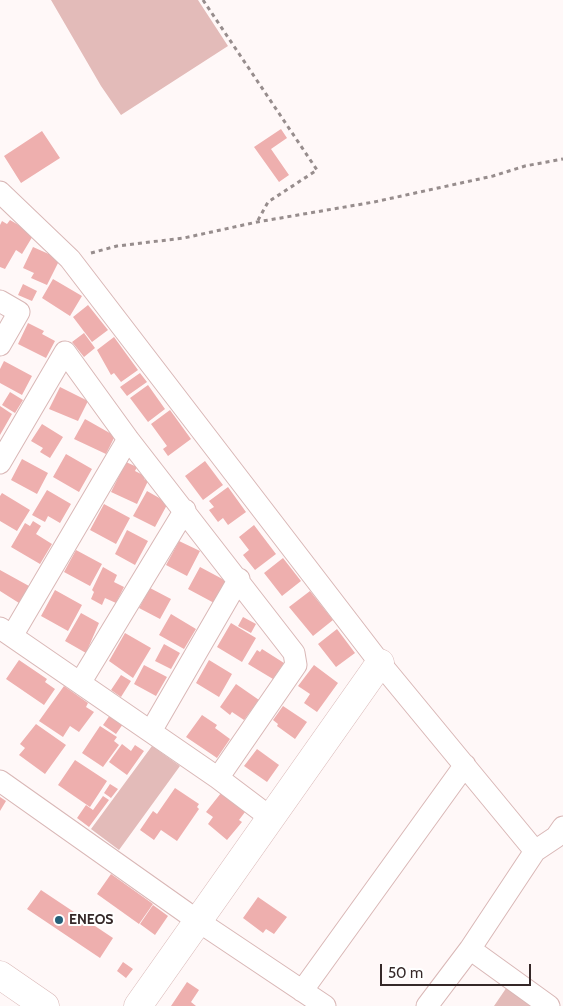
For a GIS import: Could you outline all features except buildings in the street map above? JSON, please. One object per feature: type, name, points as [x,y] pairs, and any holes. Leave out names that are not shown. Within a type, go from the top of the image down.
[{"type":"street","points":[[0,192],[70,260],[380,663],[535,852]]},
{"type":"street","points":[[0,301],[19,312],[0,345]]},
{"type":"street","points":[[0,462],[65,352],[128,439],[185,510],[294,653],[296,665],[218,778]]},
{"type":"street","points":[[128,439],[6,632],[218,778],[271,818]]},
{"type":"street","points":[[80,683],[185,510]]},
{"type":"street","points":[[151,731],[238,579]]},
{"type":"street","points":[[138,1006],[380,663]]},
{"type":"street","points":[[302,990],[465,765]]},
{"type":"street","points":[[0,781],[198,921],[324,1006]]},
{"type":"street","points":[[427,1006],[470,949],[535,852],[556,837],[563,827]]},
{"type":"street","points":[[470,949],[549,1006]]},
{"type":"street","points":[[0,975],[46,1006]]},
{"type":"path","points":[[203,0],[317,170],[268,202],[257,222]]},
{"type":"path","points":[[70,260],[117,246],[184,238],[257,222],[374,202],[493,176],[525,166],[563,160]]},
{"type":"shaded area","points":[[51,0],[198,0],[228,46],[121,115],[101,86]]},
{"type":"shaded area","points":[[152,746],[180,766],[119,850],[91,829]]},
{"type":"shaded area","points":[[509,984],[541,1006],[494,1006]]},
{"type":"place","name":"ENEOS","points":[[59,920]]}]
